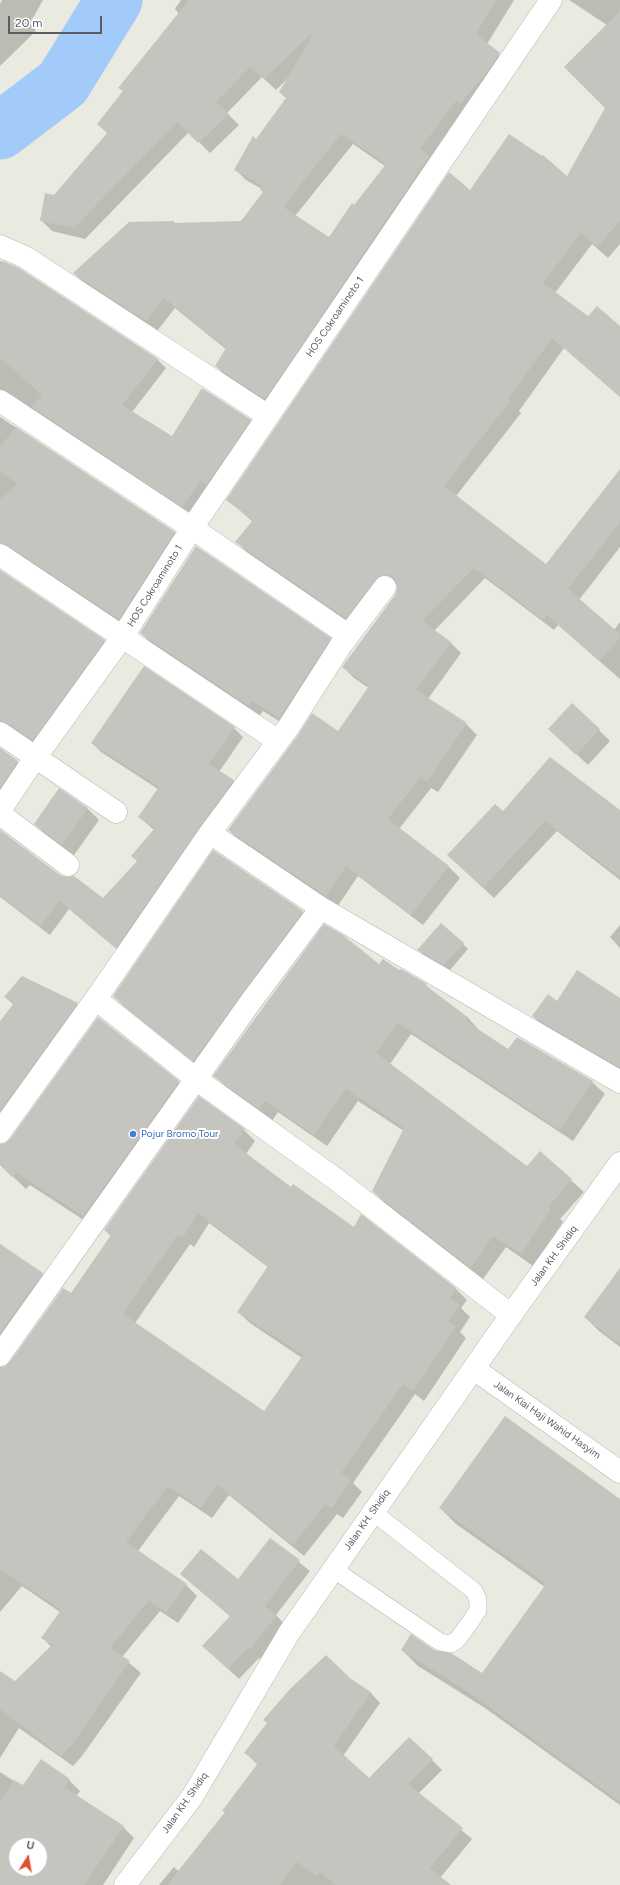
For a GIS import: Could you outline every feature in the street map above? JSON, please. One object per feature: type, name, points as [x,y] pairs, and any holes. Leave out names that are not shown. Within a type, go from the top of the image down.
[{"type":"street","name":"HOS Cokroaminoto 1","points":[[0,810],[35,758],[123,636],[192,528],[551,0]]},
{"type":"street","points":[[0,246],[25,257],[268,416]]},
{"type":"street","points":[[0,401],[192,528],[348,636]]},
{"type":"street","points":[[0,555],[278,741]]},
{"type":"street","points":[[0,1132],[96,999],[210,834],[278,741],[348,636],[385,587]]},
{"type":"street","points":[[0,734],[116,812]]},
{"type":"street","points":[[0,814],[68,865]]},
{"type":"street","points":[[210,834],[321,908],[620,1082]]},
{"type":"street","points":[[0,1355],[252,1000],[321,908]]},
{"type":"street","points":[[96,999],[196,1080],[337,1180],[511,1315]]},
{"type":"street","name":"Jalan KH. Shidiq","points":[[125,1885],[192,1797],[289,1633],[511,1315],[620,1163]]},
{"type":"street","name":"Jalan Kiai Haji Wahid Hasyim","points":[[474,1369],[620,1472]]},
{"type":"lane","points":[[333,1569],[440,1642],[450,1644],[457,1640],[471,1621],[478,1610],[478,1600],[474,1591],[373,1512]]},
{"type":"building","points":[[189,0],[496,0],[476,34],[500,53],[486,73],[460,104],[456,101],[420,149],[429,156],[265,399],[215,366],[226,348],[164,298],[146,321],[73,273],[129,222],[174,221],[174,223],[241,221],[263,192],[260,190],[263,186],[234,170],[253,136],[256,139],[286,98],[279,92],[312,36],[310,35],[264,79],[250,67],[216,102],[229,114],[198,143],[177,122],[74,228],[40,221],[45,193],[54,195],[107,133],[97,124],[123,91],[118,88]],"holes":[[[341,134],[386,164],[354,205],[352,203],[329,237],[283,207]]]},
{"type":"building","points":[[620,11],[620,221],[597,247],[581,233],[543,283],[588,316],[597,306],[620,326],[620,396],[552,338],[508,399],[510,401],[444,486],[546,564],[620,469],[620,522],[568,589],[620,634],[620,638],[599,661],[547,615],[543,620],[474,568],[422,621],[451,642],[416,690],[467,723],[427,782],[420,777],[388,819],[449,866],[411,915],[346,866],[326,896],[228,830],[298,735],[312,713],[338,731],[369,686],[342,667],[395,595],[397,583],[393,577],[387,575],[380,576],[346,618],[235,542],[253,520],[226,500],[449,172],[470,190],[509,134],[542,156],[543,155],[567,176],[605,108],[564,67]]},
{"type":"building","points":[[3,261],[19,268],[158,359],[122,405],[172,436],[202,388],[251,420],[206,485],[201,480],[182,507],[32,407],[42,395],[0,358],[0,266]]},
{"type":"building","points":[[16,427],[175,532],[119,619],[7,545],[0,543],[0,499],[17,484],[0,471],[0,447]]},
{"type":"building","points":[[196,546],[331,638],[279,718],[252,701],[249,706],[140,633]]},
{"type":"building","points":[[0,570],[105,640],[33,740],[7,723],[0,721]]},
{"type":"building","points":[[144,666],[235,727],[209,764],[234,780],[200,826],[116,948],[60,901],[40,926],[0,896],[0,830],[60,875],[67,877],[74,876],[103,898],[137,861],[131,856],[155,828],[138,817],[159,787],[91,743]]},
{"type":"building","points":[[572,703],[600,729],[576,755],[548,729]]},
{"type":"building","points":[[0,748],[18,761],[0,788]]},
{"type":"building","points":[[550,757],[620,810],[620,877],[545,821],[483,888],[447,855],[495,804],[503,811]]},
{"type":"building","points":[[59,788],[88,808],[62,845],[34,824]]},
{"type":"building","points":[[213,850],[303,911],[193,1061],[113,996]]},
{"type":"building","points":[[441,923],[464,943],[444,965],[417,950]]},
{"type":"building","points":[[324,924],[343,935],[379,964],[383,959],[399,970],[401,969],[427,984],[425,985],[469,1018],[466,1021],[508,1049],[517,1037],[593,1081],[560,1130],[398,1023],[376,1053],[527,1166],[540,1151],[572,1179],[548,1207],[551,1209],[521,1254],[493,1236],[471,1268],[372,1191],[404,1128],[346,1089],[314,1135],[265,1101],[259,1109],[213,1076]]},
{"type":"building","points":[[577,970],[620,998],[620,1068],[532,1016],[548,994],[557,1001]]},
{"type":"building","points":[[22,976],[78,1003],[0,1111],[0,1021],[14,1003],[4,997]]},
{"type":"building","points":[[98,1017],[179,1081],[83,1216],[17,1173],[12,1177],[0,1165],[0,1144],[5,1143],[10,1139]]},
{"type":"building","points":[[199,1096],[245,1129],[234,1144],[291,1187],[293,1184],[354,1227],[361,1214],[456,1288],[450,1298],[460,1305],[448,1322],[456,1327],[413,1391],[403,1384],[341,1473],[351,1480],[332,1508],[325,1504],[293,1545],[217,1484],[201,1508],[168,1486],[126,1542],[187,1584],[166,1613],[149,1600],[110,1648],[130,1661],[72,1745],[61,1756],[0,1709],[0,1671],[15,1681],[52,1645],[41,1638],[61,1610],[0,1569],[0,1367],[6,1366],[10,1362],[63,1288],[71,1293],[111,1235],[104,1230]],"holes":[[[198,1213],[268,1266],[237,1312],[303,1355],[264,1411],[123,1314],[178,1234],[183,1237]]]},
{"type":"building","points":[[0,1244],[43,1273],[0,1333]]},
{"type":"building","points":[[620,1268],[620,1344],[584,1317]]},
{"type":"building","points":[[505,1416],[620,1499],[620,1802],[468,1692],[401,1650],[411,1634],[434,1650],[451,1653],[482,1673],[546,1584],[439,1508]]},
{"type":"building","points":[[270,1538],[300,1560],[265,1606],[277,1615],[250,1649],[248,1648],[228,1669],[202,1646],[230,1616],[180,1574],[201,1549],[238,1579]]},
{"type":"building","points":[[326,1655],[351,1679],[371,1692],[334,1746],[369,1778],[409,1737],[433,1759],[408,1784],[463,1828],[430,1868],[451,1885],[336,1885],[320,1872],[317,1876],[297,1862],[279,1885],[167,1885],[225,1812],[222,1811],[258,1763],[244,1753],[267,1723],[263,1720],[290,1689]]},
{"type":"building","points":[[41,1759],[70,1779],[64,1787],[124,1826],[84,1885],[0,1885],[0,1802],[14,1780],[23,1785]]},
{"type":"waterway","points":[[0,131],[63,83],[114,0]]},
{"type":"place","name":"Pojur Bromo Tour","points":[[133,1134]]}]
